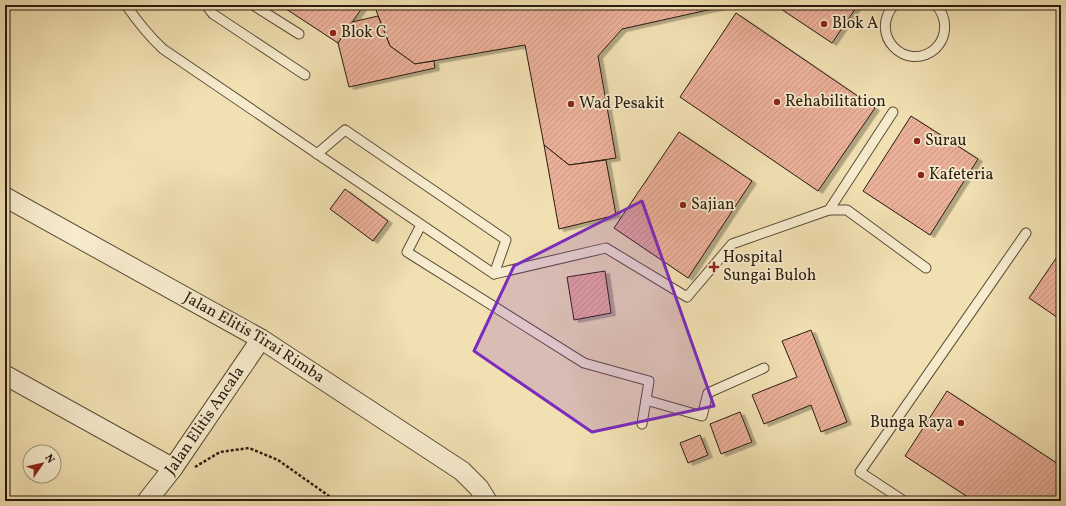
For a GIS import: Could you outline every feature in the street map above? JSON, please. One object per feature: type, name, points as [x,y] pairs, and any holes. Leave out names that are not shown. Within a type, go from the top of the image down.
[{"type":"street","name":"Jalan Elitis Tirai Rimba","points":[[5,197],[261,339],[462,471],[479,488],[487,501]]},
{"type":"street","name":"Jalan Elitis Ancala","points":[[146,501],[173,468],[261,339]]},
{"type":"street","points":[[5,375],[173,468]]},
{"type":"lane","points":[[126,5],[152,39],[163,49],[494,274],[606,248],[687,298],[732,244],[829,210],[847,210],[926,268]]},
{"type":"lane","points":[[206,5],[213,14],[305,74]]},
{"type":"lane","points":[[253,5],[299,34]]},
{"type":"lane","points":[[894,5],[889,11],[885,20],[885,30],[888,40],[894,48],[902,54],[922,56],[931,52],[938,46],[943,37],[945,27],[944,17],[936,5]]},
{"type":"lane","points":[[829,210],[893,112]]},
{"type":"lane","points":[[317,154],[346,130],[506,240],[494,274]]},
{"type":"lane","points":[[421,225],[407,252],[584,363],[649,380],[642,424]]},
{"type":"lane","points":[[904,501],[860,472],[1026,233]]},
{"type":"lane","points":[[646,400],[702,416],[708,393],[764,368]]},
{"type":"path","points":[[173,468],[193,468],[220,452],[249,448],[278,460],[336,501]]},
{"type":"highlighted area","points":[[642,201],[714,406],[592,432],[474,351],[514,266]]},
{"type":"building","name":"Blok C","points":[[280,5],[364,5],[338,43]]},
{"type":"building","name":"Wad Pesakit","points":[[374,5],[726,6],[622,29],[598,56],[616,158],[569,165],[544,145],[525,45],[415,64],[390,46]]},
{"type":"building","name":"Blok A","points":[[775,5],[858,5],[832,43]]},
{"type":"building","name":"Rehabilitation","points":[[736,13],[875,108],[818,191],[680,97]]},
{"type":"building","points":[[378,16],[390,46],[415,64],[434,61],[435,68],[349,87],[338,43],[352,22]]},
{"type":"building","name":"Kafeteria","points":[[911,116],[978,159],[930,235],[863,191]]},
{"type":"building","name":"Sajian","points":[[679,132],[752,181],[688,278],[614,228]]},
{"type":"building","points":[[544,145],[569,165],[606,160],[616,215],[559,229]]},
{"type":"building","points":[[345,189],[388,221],[373,241],[330,209]]},
{"type":"building","points":[[1061,251],[1061,320],[1029,298]]},
{"type":"building","points":[[605,271],[611,313],[574,320],[567,277]]},
{"type":"building","points":[[811,330],[847,422],[821,432],[811,405],[764,424],[752,395],[797,377],[782,341]]},
{"type":"building","name":"Bunga Raya","points":[[947,391],[1061,466],[1061,494],[1057,501],[974,501],[905,456]]},
{"type":"building","points":[[740,412],[752,442],[721,454],[710,424]]},
{"type":"building","points":[[700,435],[708,455],[688,463],[680,443]]},
{"type":"place","name":"Blok A","points":[[824,24]]},
{"type":"place","name":"Blok C","points":[[333,33]]},
{"type":"place","name":"Rehabilitation","points":[[777,102]]},
{"type":"place","name":"Wad Pesakit","points":[[571,104]]},
{"type":"place","name":"Surau","points":[[917,141]]},
{"type":"place","name":"Kafeteria","points":[[921,175]]},
{"type":"place","name":"Sajian","points":[[683,205]]},
{"type":"place","name":"Hospital Sungai Buloh","points":[[714,267]]},
{"type":"place","name":"Bunga Raya","points":[[961,423]]}]
